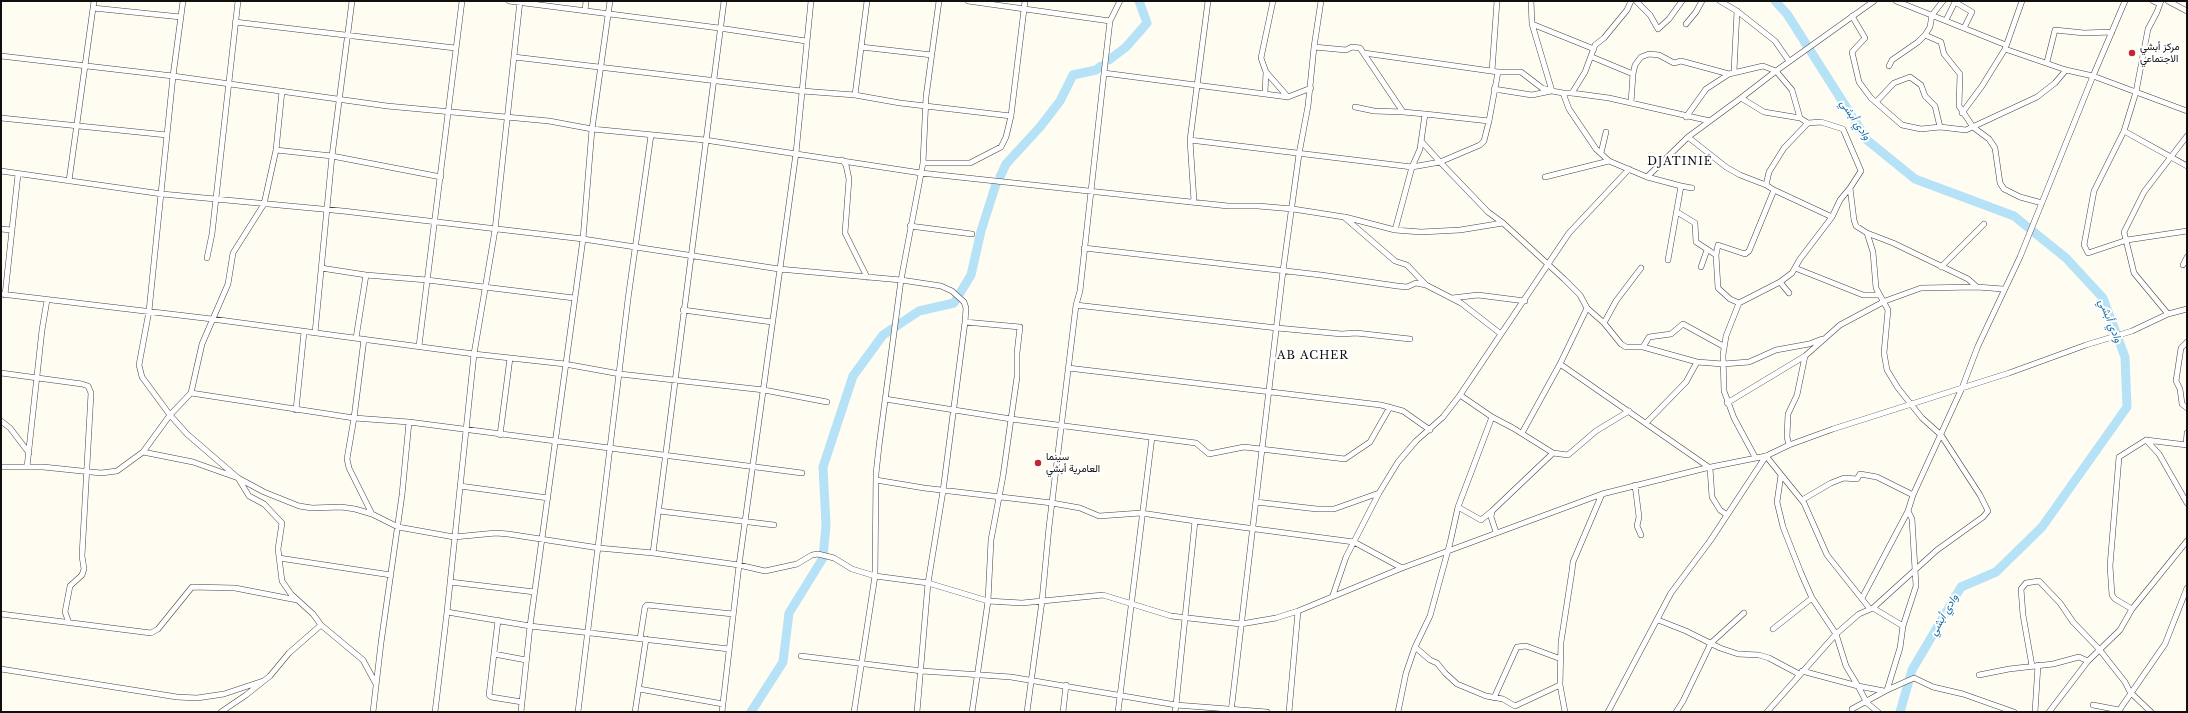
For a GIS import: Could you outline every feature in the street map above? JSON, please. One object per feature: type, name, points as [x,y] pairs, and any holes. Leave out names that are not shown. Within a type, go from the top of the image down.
[{"type":"street","points":[[69,180],[94,1]]},
{"type":"street","points":[[183,1],[173,76],[149,311],[139,366],[142,377],[170,415],[196,443],[238,478],[249,496],[264,504],[282,523],[279,558],[282,581],[298,600],[313,614],[321,626],[363,660],[376,684]]},
{"type":"street","points":[[207,258],[216,199],[238,1]]},
{"type":"street","points":[[315,333],[332,156],[352,1]]},
{"type":"street","points":[[419,346],[462,1]]},
{"type":"street","points":[[509,1],[719,28],[806,41]]},
{"type":"street","points":[[585,11],[586,1]]},
{"type":"street","points":[[521,712],[530,626],[556,442],[582,239],[592,129],[610,1]]},
{"type":"street","points":[[654,553],[674,380],[719,28],[724,1]]},
{"type":"street","points":[[722,712],[739,565],[754,467],[779,268],[796,153],[811,1]]},
{"type":"street","points":[[855,95],[868,1]]},
{"type":"street","points":[[854,712],[875,576],[876,480],[885,399],[901,280],[923,163],[926,106],[939,1]]},
{"type":"street","points":[[968,1],[1110,21]]},
{"type":"street","points":[[923,163],[970,163],[985,157],[1002,147],[1011,116],[1025,1]]},
{"type":"street","points":[[1027,712],[1042,601],[1068,368],[1076,305],[1080,291],[1110,21],[1120,1]]},
{"type":"street","points":[[1194,201],[1190,140],[1208,1]]},
{"type":"street","points":[[1273,1],[1261,58],[1266,72],[1288,97]]},
{"type":"street","points":[[1231,710],[1283,271],[1293,208],[1299,154],[1311,88],[1314,47],[1321,1]]},
{"type":"street","points":[[1190,140],[1412,167],[1440,162],[1480,145],[1484,141],[1494,89],[1497,1]]},
{"type":"street","points":[[1531,1],[1532,24],[1552,91]]},
{"type":"street","points":[[1572,93],[1585,72],[1594,49],[1624,14],[1631,1]]},
{"type":"street","points":[[1636,1],[1650,15],[1658,29],[1670,19],[1682,1]]},
{"type":"street","points":[[1686,24],[1702,1]]},
{"type":"street","points":[[1720,1],[1737,11],[1775,41],[1789,61]]},
{"type":"street","points":[[1647,177],[1688,137],[1819,39],[1874,1]]},
{"type":"street","points":[[1896,1],[1946,20],[2005,47],[2066,70],[2093,76],[2187,111]]},
{"type":"street","points":[[1889,66],[1892,60],[1918,42],[1930,27],[1932,15],[1943,1]]},
{"type":"street","points":[[1962,113],[1982,86],[2005,47],[2022,1]]},
{"type":"street","points":[[1862,598],[1908,511],[1912,495],[1962,388],[2003,288],[2020,257],[2125,1]]},
{"type":"street","points":[[2153,1],[2160,2],[2148,29],[2136,92],[2124,131],[2094,191],[2084,245],[2088,253],[2127,240],[2187,231]]},
{"type":"street","points":[[2168,1],[2185,8]]},
{"type":"street","points":[[435,712],[454,537],[468,430],[474,354],[495,230],[506,117],[520,2]]},
{"type":"street","points":[[1946,20],[1955,2],[1972,12],[1964,28]]},
{"type":"street","points":[[93,8],[181,17]]},
{"type":"street","points":[[1734,71],[1737,11]]},
{"type":"street","points":[[1852,16],[1865,38],[1852,52],[1859,82],[1876,102],[1902,125],[1921,130],[1940,127],[1966,130],[2037,97],[2055,83],[2066,70]]},
{"type":"street","points":[[235,22],[455,48]]},
{"type":"street","points":[[1532,24],[1594,49]]},
{"type":"street","points":[[2047,62],[2055,30],[2084,34],[2112,32]]},
{"type":"street","points":[[1924,34],[1941,42],[1944,54],[1960,74],[1959,106],[1962,113],[1973,127],[1989,139],[1995,148],[2000,183],[2004,189],[2020,197],[2042,202]]},
{"type":"street","points":[[861,46],[932,55]]},
{"type":"street","points":[[1314,47],[1346,50],[1352,47],[1360,48],[1403,112]]},
{"type":"street","points":[[1364,53],[1495,71],[1521,72],[1542,88],[1563,94],[1572,93],[1630,103],[1686,117],[1710,121]]},
{"type":"street","points":[[1630,103],[1635,65],[1641,57],[1649,54],[1659,54],[1674,63],[1681,61],[1729,74]]},
{"type":"street","points":[[1,56],[173,76],[339,99],[448,112],[548,121],[592,129],[705,140],[921,173],[1194,201],[1228,206],[1293,208],[1368,222],[1395,230],[1444,232],[1503,223]]},
{"type":"street","points":[[514,57],[601,66],[802,91],[855,95],[926,106],[1011,116]]},
{"type":"street","points":[[1592,57],[1633,74]]},
{"type":"street","points":[[1686,117],[1706,89],[1734,71],[1763,66],[1776,71],[1792,90],[1800,118]]},
{"type":"street","points":[[1265,93],[1266,72]]},
{"type":"street","points":[[1104,73],[1288,97],[1311,88]]},
{"type":"street","points":[[1876,102],[1894,83],[1910,77],[1921,85],[1925,96],[1935,106],[1940,127]]},
{"type":"street","points":[[1494,89],[1532,95],[1552,91]]},
{"type":"street","points":[[1,467],[27,467],[88,472],[117,471],[143,452],[170,415],[191,393],[202,344],[228,284],[233,253],[264,204],[276,150],[282,91]]},
{"type":"street","points":[[1563,94],[1569,109],[1596,149],[1610,160],[1647,177],[1692,188]]},
{"type":"street","points":[[1741,98],[1764,112],[1800,118],[1808,124]]},
{"type":"street","points":[[1356,107],[1374,111],[1403,112],[1489,121]]},
{"type":"street","points":[[1395,230],[1412,167],[1421,141],[1425,114]]},
{"type":"street","points":[[1,118],[77,127],[167,135]]},
{"type":"street","points":[[1754,457],[1727,403],[1724,391],[1723,346],[1739,303],[1780,282],[1792,273],[1832,217],[1840,200],[1861,171],[1843,129],[1821,122],[1808,124],[1784,148],[1769,172],[1766,185]]},
{"type":"street","points":[[2124,131],[2187,166]]},
{"type":"street","points":[[1601,153],[1606,132]]},
{"type":"street","points":[[578,712],[635,248],[651,135]]},
{"type":"street","points":[[2168,314],[2134,273],[2124,232],[2144,192],[2187,136]]},
{"type":"street","points":[[1688,137],[1726,167],[1740,175],[1766,185],[1832,217]]},
{"type":"street","points":[[1421,141],[1483,208],[1503,223],[1580,295],[1587,308],[1604,323],[1621,344],[1626,347],[1643,347],[1698,362],[1723,364],[1749,362],[1776,350],[1809,344],[1827,337]]},
{"type":"street","points":[[276,150],[332,156],[441,177]]},
{"type":"street","points":[[842,160],[846,165],[849,179],[845,233],[867,277]]},
{"type":"street","points":[[1545,177],[1610,160]]},
{"type":"street","points":[[1333,595],[1346,557],[1379,493],[1398,462],[1416,441],[1430,430],[1460,396],[1525,301],[1547,264],[1569,233],[1630,168]]},
{"type":"street","points":[[1,171],[162,194],[327,210],[582,239],[779,268],[901,280],[942,286],[952,291],[966,306],[965,322],[943,491],[928,583],[922,671],[917,712]]},
{"type":"street","points":[[18,174],[3,295],[149,311],[474,354],[566,364],[620,374],[764,390],[827,402]]},
{"type":"street","points":[[1668,260],[1681,186]]},
{"type":"street","points":[[1850,188],[1856,226],[1867,233],[1893,243],[1940,267],[1968,279],[1977,287]]},
{"type":"street","points":[[1739,303],[1730,299],[1718,288],[1716,255],[1718,245],[1745,254],[1749,251],[1774,190]]},
{"type":"street","points":[[1677,212],[1695,223],[1696,242],[1716,255]]},
{"type":"street","points":[[1344,217],[1395,261],[1407,265],[1426,285],[1452,298],[1501,334]]},
{"type":"street","points":[[1940,267],[1984,224]]},
{"type":"street","points":[[910,226],[972,234]]},
{"type":"street","points":[[1,229],[10,230]]},
{"type":"street","points":[[1766,712],[1836,634],[1859,614],[1871,608],[1916,568],[1951,539],[1983,517],[1988,511],[1941,435],[1922,418],[1887,370],[1884,353],[1889,317],[1885,301],[1879,295],[1873,252],[1867,233]]},
{"type":"street","points":[[1084,248],[1397,286],[1407,287],[1416,284],[1426,285]]},
{"type":"street","points":[[1701,267],[1707,250]]},
{"type":"street","points":[[2183,265],[2187,257]]},
{"type":"street","points":[[322,268],[366,275],[427,280],[574,298]]},
{"type":"street","points":[[1604,323],[1616,301],[1641,268]]},
{"type":"street","points":[[1795,268],[1863,295],[1879,295]]},
{"type":"street","points":[[356,338],[366,275]]},
{"type":"street","points":[[1780,282],[1789,293]]},
{"type":"street","points":[[1727,403],[1805,356],[1840,325],[1885,301],[1921,288],[2003,288]]},
{"type":"street","points":[[1452,298],[1478,296],[1525,301]]},
{"type":"street","points":[[27,467],[47,300]]},
{"type":"street","points":[[1076,305],[1277,328],[1342,334],[1356,333],[1410,339]]},
{"type":"street","points":[[1522,433],[1560,364],[1587,308]]},
{"type":"street","points":[[143,452],[193,462],[238,478],[264,492],[299,506],[312,508],[342,507],[372,514],[398,526],[454,537],[496,533],[599,548],[654,553],[739,565],[765,571],[781,569],[797,564],[812,555],[818,554],[834,558],[852,569],[875,576],[928,583],[988,601],[1006,603],[1075,599],[1095,594],[1185,618],[1241,624],[1276,618],[1298,612],[1333,595],[1402,568],[1446,553],[1496,532],[1602,494],[1754,457],[1766,456],[1789,445],[2132,331],[2168,314],[2187,309]]},
{"type":"street","points":[[683,310],[772,322]]},
{"type":"street","points":[[965,322],[1020,327],[1017,353],[1018,376],[1003,476],[998,496],[991,540],[988,601],[976,674],[972,712]]},
{"type":"street","points":[[1643,347],[1650,337],[1670,334],[1683,324],[1723,346]]},
{"type":"street","points":[[296,410],[304,332]]},
{"type":"street","points":[[364,339],[347,459],[349,468],[372,514]]},
{"type":"street","points":[[2187,342],[2182,348],[2176,381],[2180,389],[2182,404],[2187,408]]},
{"type":"street","points":[[1789,445],[1787,437],[1788,414],[1797,396],[1805,356]]},
{"type":"street","points":[[500,434],[510,358]]},
{"type":"street","points":[[1646,423],[1686,382],[1698,362]]},
{"type":"street","points":[[1560,364],[1710,468]]},
{"type":"street","points":[[1068,368],[1390,407],[1402,411],[1430,430]]},
{"type":"street","points":[[1,374],[37,377],[88,386],[91,393],[88,472],[82,556],[84,569],[82,575],[70,586],[65,612],[69,624]]},
{"type":"street","points":[[191,393],[354,418],[409,422],[556,442],[665,454],[802,473]]},
{"type":"street","points":[[1460,396],[1553,453],[1568,455],[1596,431],[1629,411]]},
{"type":"street","points":[[885,399],[1011,419],[1196,443],[1210,454],[1244,447],[1345,459],[1370,442],[1390,407]]},
{"type":"street","points":[[1398,712],[1403,681],[1415,647],[1430,616],[1458,507],[1492,417]]},
{"type":"street","points":[[1,421],[13,432],[29,453]]},
{"type":"street","points":[[373,712],[398,526],[409,422]]},
{"type":"street","points":[[2132,609],[2115,599],[2112,594],[2110,566],[2118,482],[2118,460],[2121,455],[2146,440],[2187,445],[2187,433]]},
{"type":"street","points":[[1118,712],[1141,513],[1152,437]]},
{"type":"street","points":[[2146,440],[2159,454],[2187,503]]},
{"type":"street","points":[[1458,507],[1481,520],[1553,453]]},
{"type":"street","points":[[1766,456],[1802,500],[1827,555],[1844,579],[1871,608],[1903,626]]},
{"type":"street","points":[[1608,712],[1671,593],[1710,541],[1766,456]]},
{"type":"street","points":[[1710,468],[1712,497],[1720,510],[1727,515]]},
{"type":"street","points":[[1802,500],[1830,483],[1844,478],[1857,479],[1860,474],[1877,477],[1912,495]]},
{"type":"street","points":[[1781,475],[1777,502],[1794,557],[1812,598],[1836,634],[1846,666],[1867,703],[1878,712]]},
{"type":"street","points":[[876,480],[943,491],[1052,503],[1080,508],[1099,516],[1141,513],[1354,542],[1402,568]]},
{"type":"street","points":[[1635,485],[1639,517],[1637,526],[1641,535]]},
{"type":"street","points":[[460,486],[548,498]]},
{"type":"street","points":[[1256,502],[1317,509],[1334,509],[1379,493]]},
{"type":"street","points":[[1565,712],[1560,685],[1561,659],[1563,628],[1573,562],[1602,494]]},
{"type":"street","points":[[658,511],[774,525]]},
{"type":"street","points":[[1492,511],[1491,517],[1496,532]]},
{"type":"street","points":[[1885,691],[1900,648],[1903,626],[1915,595],[1916,568],[1912,519],[1908,511]]},
{"type":"street","points":[[1175,712],[1195,521]]},
{"type":"street","points":[[2049,712],[2088,661],[2120,630],[2132,609],[2187,542]]},
{"type":"street","points":[[279,558],[391,575]]},
{"type":"street","points":[[2035,712],[2035,666],[2021,596],[2021,589],[2030,582],[2039,581],[2060,603],[2073,622],[2099,649],[2125,682],[2130,692],[2151,712]]},
{"type":"street","points":[[450,582],[535,592]]},
{"type":"street","points":[[1,614],[69,624],[151,633],[158,629],[189,589],[196,586],[235,588],[298,600]]},
{"type":"street","points":[[2093,705],[2119,711],[2130,692],[2138,686],[2165,644],[2187,588]]},
{"type":"street","points":[[1772,629],[1812,598]]},
{"type":"street","points":[[635,712],[645,607],[647,605],[733,614]]},
{"type":"street","points":[[447,612],[530,626],[729,649]]},
{"type":"street","points":[[1289,712],[1298,612]]},
{"type":"street","points":[[1676,712],[1711,643],[1744,612]]},
{"type":"street","points":[[498,620],[489,695],[491,697],[522,702]]},
{"type":"street","points":[[1658,620],[1738,654],[1765,657],[1801,673],[1885,691]]},
{"type":"street","points":[[221,712],[275,671],[289,653],[321,626]]},
{"type":"street","points":[[1494,698],[1517,647],[1526,646],[1561,659]]},
{"type":"street","points":[[1415,647],[1430,660],[1437,663],[1457,684],[1486,696],[1503,699],[1515,706],[1560,685]]},
{"type":"street","points":[[494,654],[526,660]]},
{"type":"street","points":[[801,656],[862,662],[922,671],[976,674],[1032,680],[1120,694],[1176,705],[1267,712]]},
{"type":"street","points":[[1979,675],[2079,657],[2088,661]]},
{"type":"street","points":[[1,669],[176,697],[197,698],[224,694],[263,681]]},
{"type":"street","points":[[1852,709],[1867,703],[1885,691],[1914,678],[1932,687],[1963,694],[2014,712]]},
{"type":"street","points":[[1062,712],[1066,685]]},
{"type":"street","points":[[638,689],[723,704]]},
{"type":"waterway","points":[[1109,60],[1126,47],[1147,23],[1139,1]]},
{"type":"waterway","name":"وادي أبشي","points":[[1775,1],[1787,14],[1867,140],[1915,179],[2014,216],[2066,258],[2103,298],[2125,357],[2127,407],[2042,527],[1996,572],[1961,587],[1912,670],[1900,712]]},
{"type":"waterway","points":[[1000,177],[1006,164],[1040,127],[1060,101],[1073,75],[1096,70],[1101,66]]},
{"type":"waterway","points":[[751,712],[783,662],[789,613],[823,558],[826,525],[823,467],[853,376],[883,335],[919,311],[954,303],[971,275],[981,231],[996,184]]},
{"type":"place","name":"مركز أبشي الاجتماعي","points":[[2132,53]]},
{"type":"place","name":"سينما العامرية أبشي","points":[[1038,463]]},
{"type":"district","name":"DJATINIÉ","points":[[1680,162]]},
{"type":"district","name":"AB ACHER","points":[[1313,356]]}]
